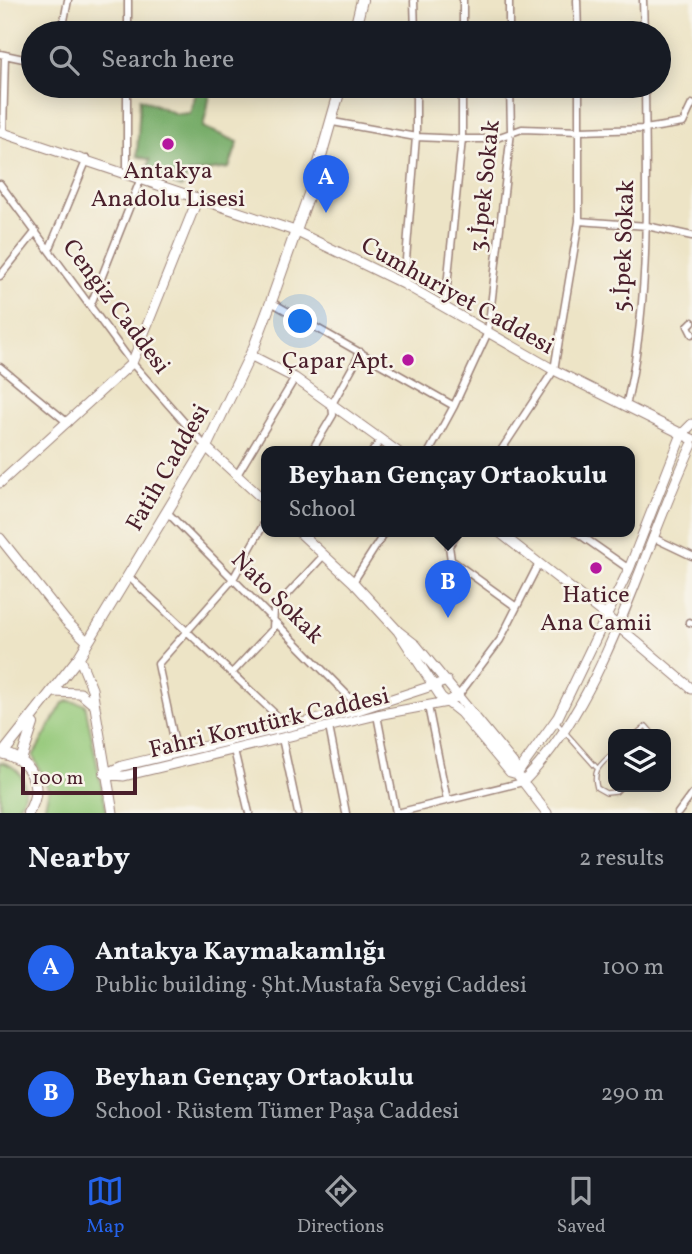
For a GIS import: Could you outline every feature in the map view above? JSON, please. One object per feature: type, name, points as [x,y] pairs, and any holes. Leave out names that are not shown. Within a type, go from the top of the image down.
[{"type":"main road","points":[[357,21],[362,0]]},
{"type":"main road","name":"Fatih Caddesi","points":[[1,752],[41,708],[79,657],[206,447],[250,355],[271,302],[333,122],[338,98]]},
{"type":"main road","name":"Fatih Caddesi","points":[[21,760],[27,736],[41,708]]},
{"type":"main road","points":[[1,752],[21,760],[35,779],[36,790],[28,813]]},
{"type":"street","points":[[64,21],[68,0]]},
{"type":"street","points":[[128,0],[128,21]]},
{"type":"street","points":[[355,0],[358,18]]},
{"type":"street","points":[[414,0],[415,21]]},
{"type":"street","points":[[463,0],[463,21]]},
{"type":"street","points":[[509,0],[509,21]]},
{"type":"street","points":[[577,0],[578,21]]},
{"type":"street","points":[[643,0],[644,21]]},
{"type":"street","points":[[2,132],[3,55],[21,59]]},
{"type":"street","points":[[127,98],[127,173]]},
{"type":"street","points":[[404,284],[416,137],[416,98]]},
{"type":"street","points":[[445,306],[462,139],[462,98]]},
{"type":"street","name":"3.İpek Sokak","points":[[432,446],[488,332],[511,132],[510,98]]},
{"type":"street","points":[[504,446],[554,370],[579,221],[579,98]]},
{"type":"street","name":"5.İpek Sokak","points":[[626,406],[639,328],[647,226],[645,98]]},
{"type":"street","points":[[333,122],[416,137],[495,139],[522,129],[645,129],[683,123],[692,104]]},
{"type":"street","name":"Cumhuriyet Caddesi","points":[[2,132],[295,231],[404,284],[554,370],[692,439]]},
{"type":"street","points":[[50,248],[86,159]]},
{"type":"street","points":[[92,304],[141,178]]},
{"type":"street","name":"Cengiz Caddesi","points":[[0,184],[92,304],[132,363],[206,447]]},
{"type":"street","points":[[0,483],[132,363],[198,198]]},
{"type":"street","points":[[579,221],[647,226],[692,236]]},
{"type":"street","points":[[0,276],[36,231]]},
{"type":"street","points":[[271,302],[454,406]]},
{"type":"street","points":[[692,322],[688,326],[692,334]]},
{"type":"street","points":[[315,446],[333,415],[332,404],[361,352]]},
{"type":"street","points":[[250,355],[295,378],[390,446]]},
{"type":"street","points":[[0,367],[68,423]]},
{"type":"street","points":[[237,475],[295,378]]},
{"type":"street","points":[[520,778],[555,721],[607,616],[629,569],[682,434],[692,424]]},
{"type":"street","points":[[377,446],[382,440]]},
{"type":"street","points":[[377,715],[397,813],[520,778],[564,730],[601,663],[692,445]]},
{"type":"street","points":[[206,447],[261,497]]},
{"type":"street","name":"Nato Sokak","points":[[167,512],[361,709]]},
{"type":"street","points":[[177,753],[158,664],[233,579],[261,529]]},
{"type":"street","points":[[309,537],[398,631],[416,645],[513,763],[520,778],[547,813]]},
{"type":"street","points":[[353,582],[382,537]]},
{"type":"street","points":[[455,537],[449,546],[451,560],[515,606]]},
{"type":"street","points":[[505,537],[607,616],[692,689]]},
{"type":"street","points":[[583,537],[629,569]]},
{"type":"street","points":[[652,537],[692,556]]},
{"type":"street","points":[[0,538],[66,621],[88,642]]},
{"type":"street","points":[[232,673],[273,629],[274,610],[324,555]]},
{"type":"street","points":[[458,696],[492,652],[539,563]]},
{"type":"street","points":[[129,577],[288,726]]},
{"type":"street","points":[[398,631],[433,686],[461,713],[510,772],[520,778]]},
{"type":"street","points":[[79,657],[87,671],[113,813]]},
{"type":"street","name":"Fahri Korutürk Caddesi","points":[[104,774],[122,766],[361,709],[447,681]]},
{"type":"street","points":[[53,692],[80,693],[93,704]]},
{"type":"street","name":"Fahri Korutürk Caddesi","points":[[104,774],[124,775],[377,715],[447,702],[458,696]]},
{"type":"street","points":[[428,706],[447,800]]},
{"type":"street","points":[[329,727],[346,813]]},
{"type":"street","points":[[282,738],[298,813]]},
{"type":"street","points":[[234,750],[250,813]]},
{"type":"street","points":[[678,813],[692,795]]},
{"type":"lane","points":[[555,721],[596,767]]},
{"type":"lane","points":[[608,757],[596,767],[594,777],[597,788],[606,793],[616,792]]},
{"type":"green space","points":[[140,98],[176,114],[190,113],[194,98],[209,98],[203,127],[238,142],[229,168],[189,173],[182,187],[145,174],[150,160],[137,156]]},
{"type":"green space","points":[[69,701],[85,704],[107,813],[43,813],[49,790],[33,756],[63,703]]},
{"type":"green space","points":[[0,762],[16,770],[24,784],[22,799],[18,807],[10,813],[0,813]]},
{"type":"place","name":"Antakya Anadolu Lisesi","points":[[168,144]]},
{"type":"place","name":"Antakya Kaymakamlığı","points":[[326,213]]},
{"type":"place","name":"Çapar Apt.","points":[[408,360]]},
{"type":"place","name":"Hatice Ana Camii","points":[[596,568]]},
{"type":"place","name":"Beyhan Gençay Ortaokulu","points":[[448,618]]}]
